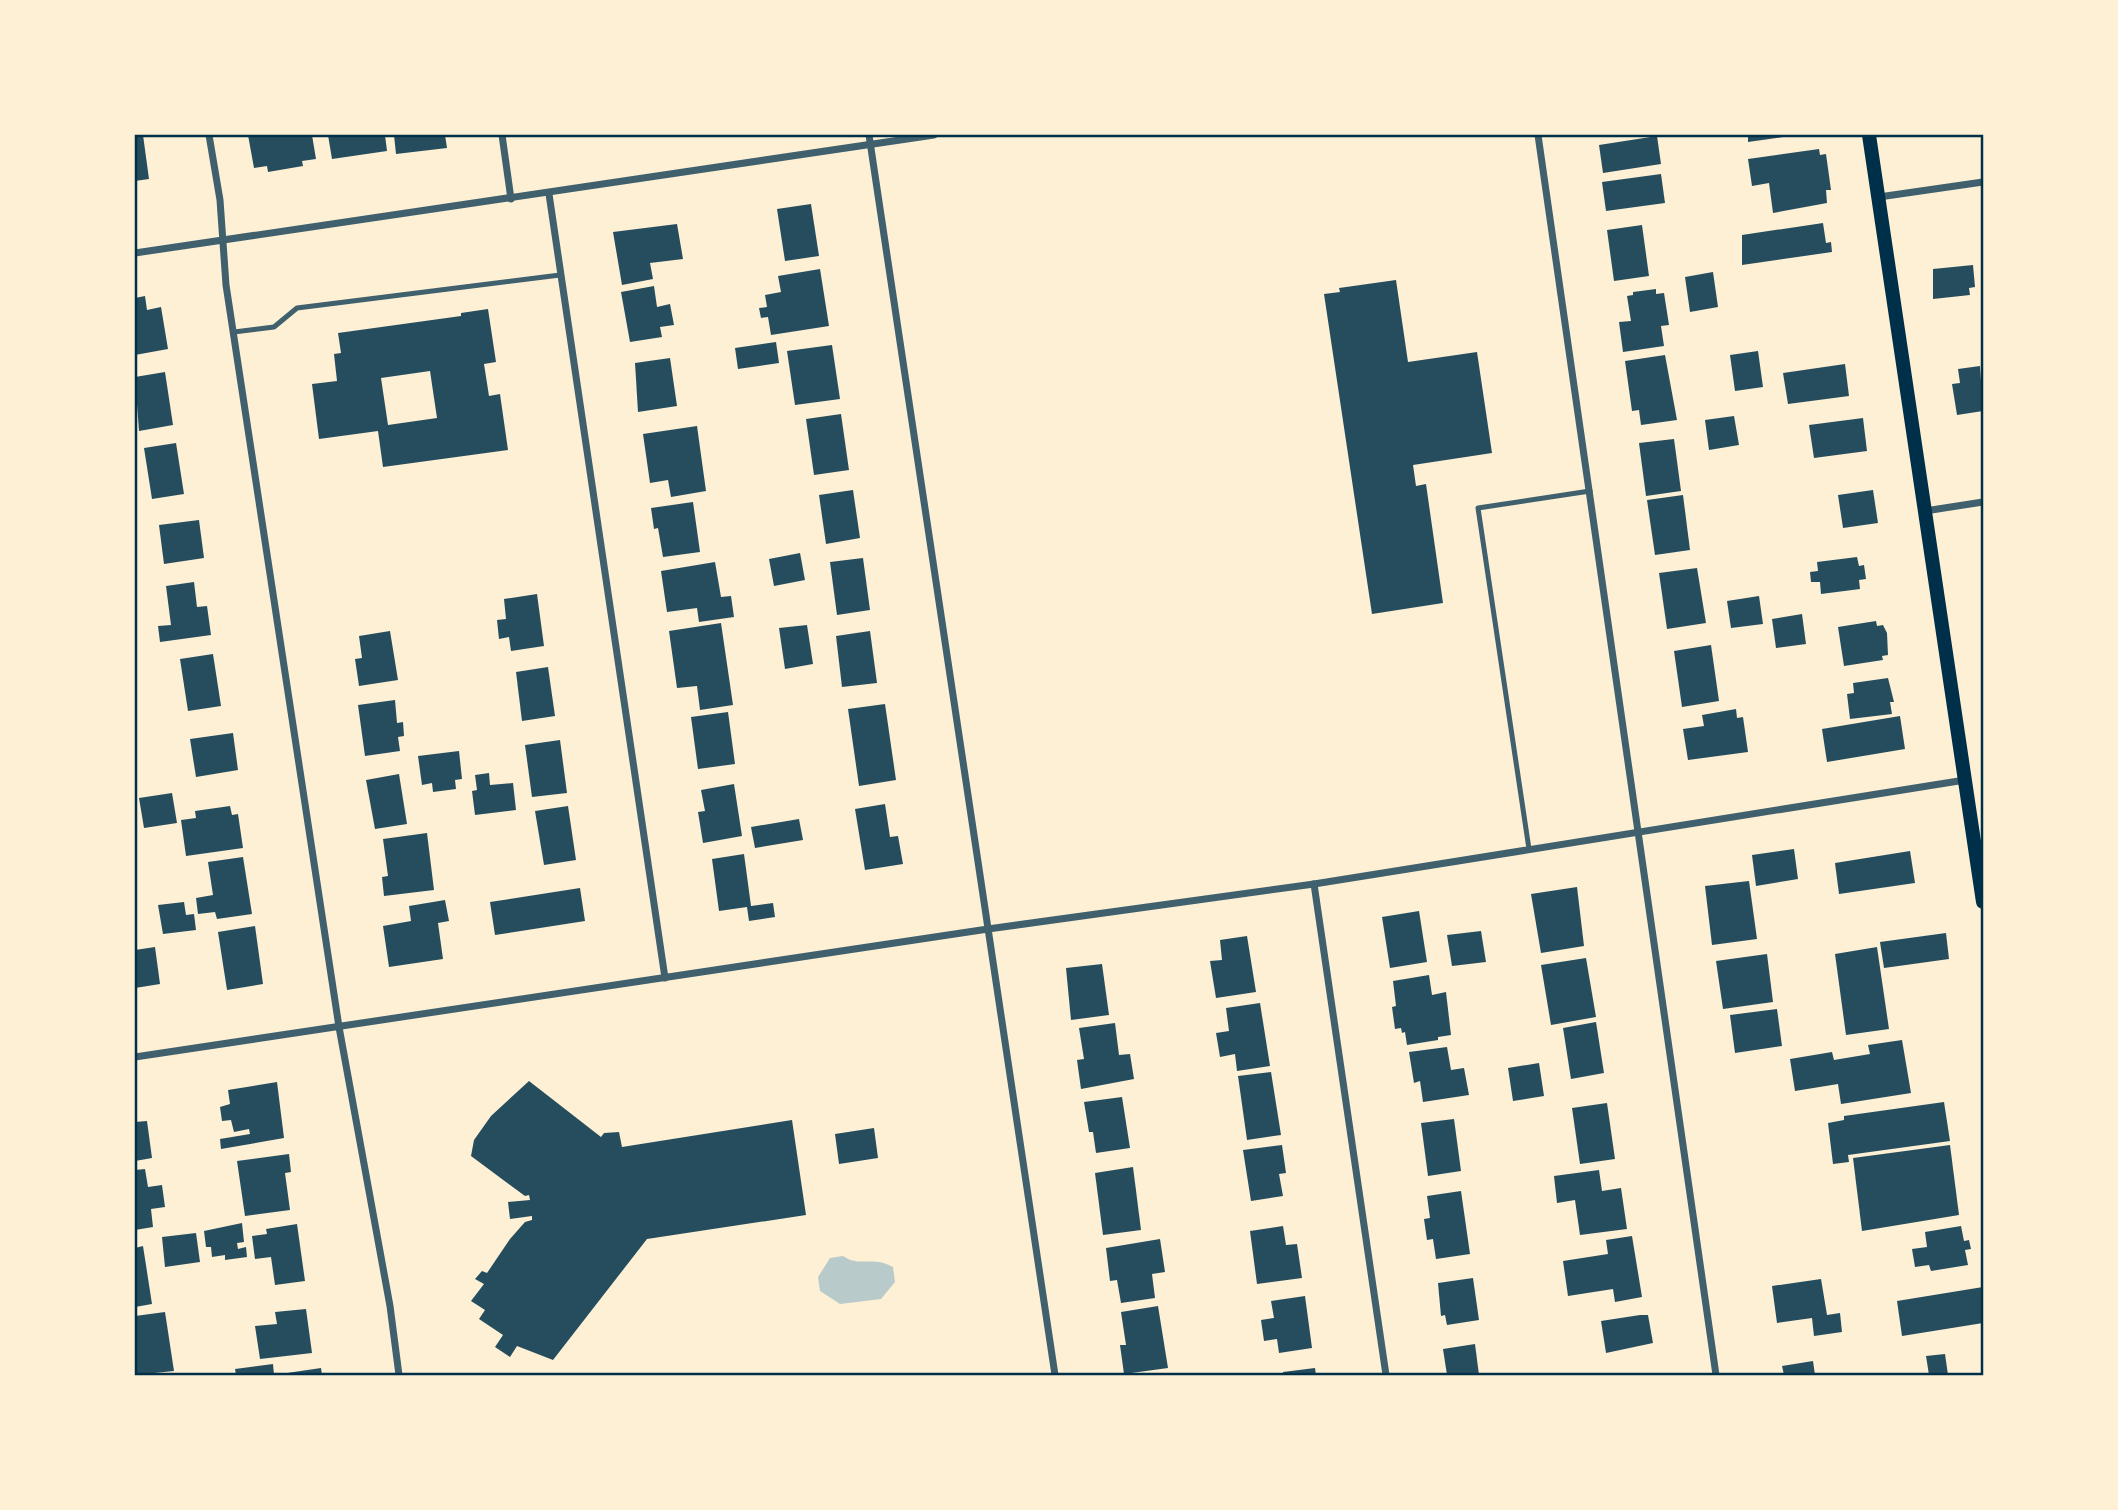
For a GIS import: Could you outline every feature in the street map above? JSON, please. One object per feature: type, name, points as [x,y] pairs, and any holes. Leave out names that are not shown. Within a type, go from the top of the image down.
[{"type":"main road","points":[[1869,135],[1965,780],[1978,828],[1983,902]]},
{"type":"street","points":[[209,135],[234,332],[339,1027],[390,1306],[399,1375]]},
{"type":"street","points":[[502,135],[511,199]]},
{"type":"street","points":[[869,135],[1055,1375]]},
{"type":"street","points":[[135,253],[549,194],[934,135]]},
{"type":"street","points":[[1538,135],[1716,1375]]},
{"type":"street","points":[[1879,197],[1983,182]]},
{"type":"street","points":[[549,194],[665,978]]},
{"type":"street","points":[[1925,511],[1983,502]]},
{"type":"street","points":[[135,1057],[988,929],[1314,884],[1965,780]]},
{"type":"street","points":[[1314,884],[1386,1375]]},
{"type":"lane","points":[[234,332],[274,327],[297,308],[560,275]]},
{"type":"lane","points":[[1529,849],[1478,508],[1590,491]]},
{"type":"shaded area","points":[[843,1256],[855,1261],[879,1262],[893,1267],[895,1282],[881,1299],[840,1304],[820,1291],[818,1277],[830,1258]]},
{"type":"building","points":[[135,135],[143,135],[149,179],[135,181]]},
{"type":"building","points":[[248,135],[312,135],[316,159],[302,161],[303,166],[268,172],[267,166],[254,168]]},
{"type":"building","points":[[328,135],[385,135],[387,151],[332,159]]},
{"type":"building","points":[[394,135],[445,135],[447,148],[396,154]]},
{"type":"building","points":[[1748,135],[1790,135],[1790,136],[1748,142]]},
{"type":"building","points":[[1657,136],[1661,164],[1603,173],[1599,145]]},
{"type":"building","points":[[1819,149],[1820,155],[1826,154],[1831,190],[1826,190],[1827,203],[1773,213],[1769,183],[1752,186],[1748,159]]},
{"type":"building","points":[[1661,174],[1665,203],[1606,211],[1602,182]]},
{"type":"building","points":[[811,204],[819,256],[785,261],[777,209]]},
{"type":"building","points":[[1823,223],[1826,243],[1831,242],[1832,252],[1742,265],[1742,235]]},
{"type":"building","points":[[677,224],[683,259],[650,263],[653,279],[622,285],[613,232]]},
{"type":"building","points":[[1642,225],[1649,276],[1614,281],[1607,230]]},
{"type":"building","points":[[1973,265],[1975,287],[1969,288],[1970,295],[1933,299],[1933,269]]},
{"type":"building","points":[[820,269],[829,326],[771,335],[768,317],[761,318],[759,308],[767,307],[765,295],[781,292],[778,276]]},
{"type":"building","points":[[1713,272],[1718,307],[1690,312],[1685,277]]},
{"type":"building","points":[[1396,280],[1408,362],[1477,352],[1492,453],[1413,465],[1416,486],[1426,484],[1443,603],[1372,614],[1324,294],[1340,292],[1339,288]]},
{"type":"building","points":[[654,286],[657,307],[670,304],[674,325],[660,327],[662,337],[630,342],[621,292]]},
{"type":"building","points":[[1656,289],[1656,294],[1664,293],[1669,325],[1661,326],[1664,346],[1623,352],[1619,322],[1631,321],[1627,296],[1633,295],[1633,292]]},
{"type":"building","points":[[145,296],[147,310],[161,307],[168,349],[135,355],[135,298]]},
{"type":"building","points":[[488,309],[496,362],[484,364],[489,396],[500,394],[508,450],[383,467],[378,431],[319,439],[312,384],[337,381],[334,354],[341,353],[338,333],[461,316],[461,313]],"holes":[[[430,371],[437,418],[388,425],[381,378]]]},
{"type":"building","points":[[776,342],[779,363],[738,369],[735,348]]},
{"type":"building","points":[[832,345],[840,399],[795,405],[787,351]]},
{"type":"building","points":[[1758,351],[1763,387],[1735,391],[1730,355]]},
{"type":"building","points":[[1665,355],[1677,420],[1641,425],[1639,410],[1632,411],[1625,361]]},
{"type":"building","points":[[670,358],[677,406],[638,412],[635,363]]},
{"type":"building","points":[[1845,364],[1849,396],[1788,404],[1783,373]]},
{"type":"building","points":[[1980,366],[1983,411],[1957,415],[1952,384],[1960,383],[1958,369]]},
{"type":"building","points":[[165,372],[173,425],[139,431],[135,377]]},
{"type":"building","points":[[841,414],[849,470],[814,475],[806,419]]},
{"type":"building","points":[[1734,416],[1739,445],[1709,450],[1705,420]]},
{"type":"building","points":[[1863,418],[1867,451],[1814,458],[1809,425]]},
{"type":"building","points":[[697,426],[706,491],[671,497],[668,480],[650,483],[643,434]]},
{"type":"building","points":[[1674,439],[1681,491],[1646,496],[1639,443]]},
{"type":"building","points":[[176,443],[184,494],[152,499],[144,448]]},
{"type":"building","points":[[853,490],[860,538],[826,544],[819,495]]},
{"type":"building","points":[[1873,490],[1878,523],[1843,528],[1838,495]]},
{"type":"building","points":[[1683,495],[1690,550],[1655,555],[1647,500]]},
{"type":"building","points":[[693,502],[700,552],[663,557],[651,508]]},
{"type":"building","points":[[199,520],[204,558],[164,564],[159,525]]},
{"type":"building","points":[[800,553],[805,580],[774,586],[769,559]]},
{"type":"building","points":[[1857,557],[1859,566],[1864,565],[1866,579],[1859,580],[1860,589],[1821,594],[1820,582],[1811,582],[1810,572],[1818,571],[1817,562]]},
{"type":"building","points":[[863,558],[870,610],[837,615],[830,562]]},
{"type":"building","points":[[715,562],[721,597],[731,596],[734,617],[699,622],[697,608],[667,612],[661,571]]},
{"type":"building","points":[[1697,568],[1706,623],[1667,629],[1659,573]]},
{"type":"building","points":[[194,582],[197,607],[207,606],[211,635],[160,642],[158,626],[171,625],[166,586]]},
{"type":"building","points":[[537,594],[544,646],[511,651],[509,637],[499,639],[497,620],[506,619],[504,599]]},
{"type":"building","points":[[1759,596],[1763,624],[1731,628],[1727,601]]},
{"type":"building","points":[[1802,614],[1806,644],[1776,648],[1772,619]]},
{"type":"building","points":[[1876,621],[1877,626],[1883,625],[1887,633],[1888,655],[1882,656],[1883,660],[1844,666],[1838,627]]},
{"type":"building","points":[[721,623],[733,705],[700,710],[697,686],[677,688],[669,631]]},
{"type":"building","points":[[807,625],[813,664],[785,669],[779,628]]},
{"type":"building","points":[[390,631],[398,680],[359,686],[355,659],[362,658],[359,636]]},
{"type":"building","points":[[870,631],[877,683],[842,687],[836,636]]},
{"type":"building","points":[[1711,645],[1719,701],[1682,707],[1674,651]]},
{"type":"building","points":[[213,654],[221,706],[188,711],[180,659]]},
{"type":"building","points":[[548,667],[555,716],[522,721],[516,672]]},
{"type":"building","points":[[1888,678],[1894,702],[1890,702],[1892,714],[1850,719],[1847,694],[1854,693],[1853,683]]},
{"type":"building","points":[[395,700],[397,723],[403,722],[404,736],[398,737],[400,751],[365,756],[358,705]]},
{"type":"building","points":[[885,704],[896,780],[859,786],[848,709]]},
{"type":"building","points":[[1736,709],[1737,718],[1743,717],[1748,752],[1688,760],[1683,729],[1704,726],[1702,715]]},
{"type":"building","points":[[728,712],[735,764],[698,769],[691,717]]},
{"type":"building","points":[[1900,716],[1905,749],[1827,762],[1822,729]]},
{"type":"building","points":[[233,733],[238,770],[196,777],[190,739]]},
{"type":"building","points":[[560,740],[567,793],[532,797],[525,745]]},
{"type":"building","points":[[459,751],[462,779],[455,780],[456,789],[433,792],[432,783],[422,785],[418,756]]},
{"type":"building","points":[[489,773],[490,785],[513,783],[516,810],[475,815],[472,791],[477,790],[475,775]]},
{"type":"building","points":[[399,774],[407,824],[375,829],[366,780]]},
{"type":"building","points":[[734,784],[742,836],[703,843],[698,812],[705,811],[701,790]]},
{"type":"building","points":[[172,793],[177,823],[144,828],[139,798]]},
{"type":"building","points":[[885,804],[890,837],[898,836],[903,864],[865,870],[855,809]]},
{"type":"building","points":[[230,806],[232,815],[238,814],[243,848],[186,856],[181,820],[196,818],[195,811]]},
{"type":"building","points":[[568,806],[576,860],[544,865],[535,811]]},
{"type":"building","points":[[799,819],[803,840],[755,848],[751,827]]},
{"type":"building","points":[[427,833],[434,890],[384,896],[382,877],[388,876],[383,839]]},
{"type":"building","points":[[1794,849],[1798,879],[1756,886],[1752,855]]},
{"type":"building","points":[[1910,851],[1915,883],[1839,894],[1835,863]]},
{"type":"building","points":[[744,854],[751,906],[773,903],[775,917],[749,921],[747,907],[719,911],[712,859]]},
{"type":"building","points":[[243,857],[252,914],[217,919],[215,912],[198,914],[196,898],[213,895],[208,862]]},
{"type":"building","points":[[1749,881],[1757,939],[1712,945],[1705,886]]},
{"type":"building","points":[[1577,887],[1584,946],[1541,953],[1531,894]]},
{"type":"building","points":[[580,888],[585,921],[495,935],[490,902]]},
{"type":"building","points":[[445,900],[449,921],[438,923],[443,959],[389,967],[383,926],[411,921],[409,906]]},
{"type":"building","points":[[184,902],[186,915],[194,914],[196,930],[163,934],[158,905]]},
{"type":"building","points":[[1419,911],[1427,962],[1390,968],[1382,917]]},
{"type":"building","points":[[255,926],[263,984],[227,990],[218,932]]},
{"type":"building","points":[[1481,931],[1486,962],[1452,966],[1447,935]]},
{"type":"building","points":[[1946,933],[1949,959],[1884,968],[1880,942]]},
{"type":"building","points":[[1247,936],[1256,992],[1216,998],[1210,961],[1222,960],[1220,940]]},
{"type":"building","points":[[155,947],[160,984],[135,988],[135,950]]},
{"type":"building","points":[[1877,947],[1889,1029],[1846,1035],[1835,954]]},
{"type":"building","points":[[1767,954],[1773,1002],[1723,1009],[1716,961]]},
{"type":"building","points":[[1586,958],[1596,1017],[1551,1025],[1541,965]]},
{"type":"building","points":[[1102,964],[1109,1015],[1071,1020],[1066,968]]},
{"type":"building","points":[[1429,975],[1432,995],[1446,992],[1451,1035],[1407,1045],[1405,1032],[1402,1033],[1401,1028],[1395,1029],[1393,981]]},
{"type":"building","points":[[1260,1003],[1270,1066],[1237,1071],[1235,1054],[1220,1057],[1216,1033],[1229,1031],[1226,1008]]},
{"type":"building","points":[[1777,1009],[1782,1046],[1735,1053],[1730,1015]]},
{"type":"building","points":[[1596,1022],[1604,1073],[1571,1079],[1563,1028]]},
{"type":"building","points":[[1115,1023],[1119,1055],[1130,1054],[1134,1079],[1081,1089],[1077,1060],[1084,1059],[1079,1028]]},
{"type":"building","points":[[1902,1040],[1911,1093],[1841,1104],[1838,1084],[1795,1091],[1790,1059],[1832,1052],[1834,1060],[1870,1054],[1868,1045]]},
{"type":"building","points":[[1447,1047],[1451,1070],[1464,1068],[1469,1095],[1423,1102],[1420,1081],[1414,1083],[1409,1052]]},
{"type":"building","points":[[1539,1063],[1544,1096],[1513,1101],[1508,1068]]},
{"type":"building","points":[[1271,1072],[1281,1135],[1247,1140],[1238,1076]]},
{"type":"building","points":[[529,1081],[601,1137],[604,1133],[619,1132],[622,1147],[792,1120],[806,1215],[647,1239],[553,1360],[517,1346],[510,1357],[495,1347],[503,1335],[479,1319],[485,1310],[471,1301],[484,1284],[475,1279],[482,1271],[487,1273],[510,1239],[525,1222],[532,1220],[532,1216],[510,1219],[508,1202],[530,1200],[529,1195],[525,1196],[471,1156],[474,1140],[491,1116]]},
{"type":"building","points":[[277,1082],[284,1138],[221,1149],[220,1139],[250,1134],[249,1129],[234,1132],[231,1120],[222,1121],[220,1107],[230,1104],[228,1090]]},
{"type":"building","points":[[1122,1097],[1130,1148],[1096,1153],[1084,1102]]},
{"type":"building","points":[[1944,1102],[1950,1141],[1848,1155],[1849,1162],[1833,1164],[1828,1123],[1844,1120],[1844,1116]]},
{"type":"building","points":[[1607,1103],[1615,1159],[1580,1164],[1572,1108]]},
{"type":"building","points":[[1454,1119],[1461,1171],[1428,1176],[1421,1123]]},
{"type":"building","points":[[147,1121],[152,1158],[135,1161],[135,1122]]},
{"type":"building","points":[[874,1128],[878,1158],[839,1164],[835,1134]]},
{"type":"building","points":[[1282,1145],[1286,1173],[1279,1174],[1283,1196],[1251,1201],[1243,1150]]},
{"type":"building","points":[[1950,1145],[1959,1215],[1862,1231],[1853,1158]]},
{"type":"building","points":[[289,1154],[291,1172],[285,1173],[290,1210],[245,1216],[237,1161]]},
{"type":"building","points":[[1133,1167],[1141,1230],[1103,1235],[1095,1173]]},
{"type":"building","points":[[145,1169],[148,1187],[162,1185],[165,1207],[151,1209],[153,1227],[135,1230],[135,1170]]},
{"type":"building","points":[[1599,1170],[1602,1191],[1621,1188],[1627,1229],[1580,1235],[1575,1200],[1557,1203],[1554,1176]]},
{"type":"building","points":[[1461,1191],[1470,1254],[1436,1259],[1433,1239],[1427,1240],[1424,1219],[1430,1218],[1427,1196]]},
{"type":"building","points":[[242,1223],[244,1242],[237,1243],[238,1249],[246,1247],[247,1257],[225,1260],[225,1255],[212,1257],[211,1247],[206,1247],[204,1231]]},
{"type":"building","points":[[297,1224],[305,1281],[275,1285],[271,1257],[255,1259],[252,1236],[267,1234],[266,1229]]},
{"type":"building","points":[[1283,1226],[1286,1245],[1297,1244],[1302,1278],[1257,1284],[1250,1231]]},
{"type":"building","points":[[1961,1226],[1964,1241],[1969,1240],[1971,1249],[1965,1250],[1968,1265],[1931,1271],[1929,1265],[1915,1267],[1912,1249],[1927,1247],[1925,1232]]},
{"type":"building","points":[[196,1233],[200,1262],[165,1267],[162,1237]]},
{"type":"building","points":[[1632,1236],[1642,1297],[1615,1302],[1613,1289],[1568,1296],[1563,1261],[1608,1254],[1606,1240]]},
{"type":"building","points":[[1160,1239],[1165,1272],[1152,1274],[1155,1298],[1121,1303],[1117,1280],[1110,1281],[1106,1248]]},
{"type":"building","points":[[143,1246],[152,1304],[135,1307],[135,1248]]},
{"type":"building","points":[[1473,1278],[1479,1320],[1447,1325],[1445,1315],[1441,1316],[1438,1283]]},
{"type":"building","points":[[1821,1279],[1827,1315],[1840,1313],[1842,1332],[1814,1336],[1812,1318],[1777,1323],[1772,1286]]},
{"type":"building","points":[[1983,1287],[1983,1323],[1902,1336],[1897,1301]]},
{"type":"building","points":[[1305,1296],[1312,1348],[1279,1353],[1277,1339],[1264,1341],[1261,1320],[1274,1318],[1271,1301]]},
{"type":"building","points":[[1158,1306],[1168,1368],[1124,1374],[1120,1345],[1126,1345],[1121,1312]]},
{"type":"building","points":[[306,1309],[312,1353],[260,1359],[255,1326],[277,1324],[275,1312]]},
{"type":"building","points":[[165,1312],[174,1371],[135,1375],[135,1316]]},
{"type":"building","points":[[1648,1315],[1653,1343],[1606,1353],[1601,1321]]},
{"type":"building","points":[[1475,1344],[1479,1375],[1447,1375],[1443,1349]]},
{"type":"building","points":[[1945,1354],[1948,1375],[1929,1375],[1926,1356]]},
{"type":"building","points":[[1813,1361],[1815,1375],[1784,1375],[1782,1366]]},
{"type":"building","points":[[273,1364],[274,1375],[236,1375],[235,1369]]},
{"type":"building","points":[[321,1368],[322,1375],[287,1373]]},
{"type":"building","points":[[1315,1368],[1316,1375],[1283,1375],[1283,1372]]}]
